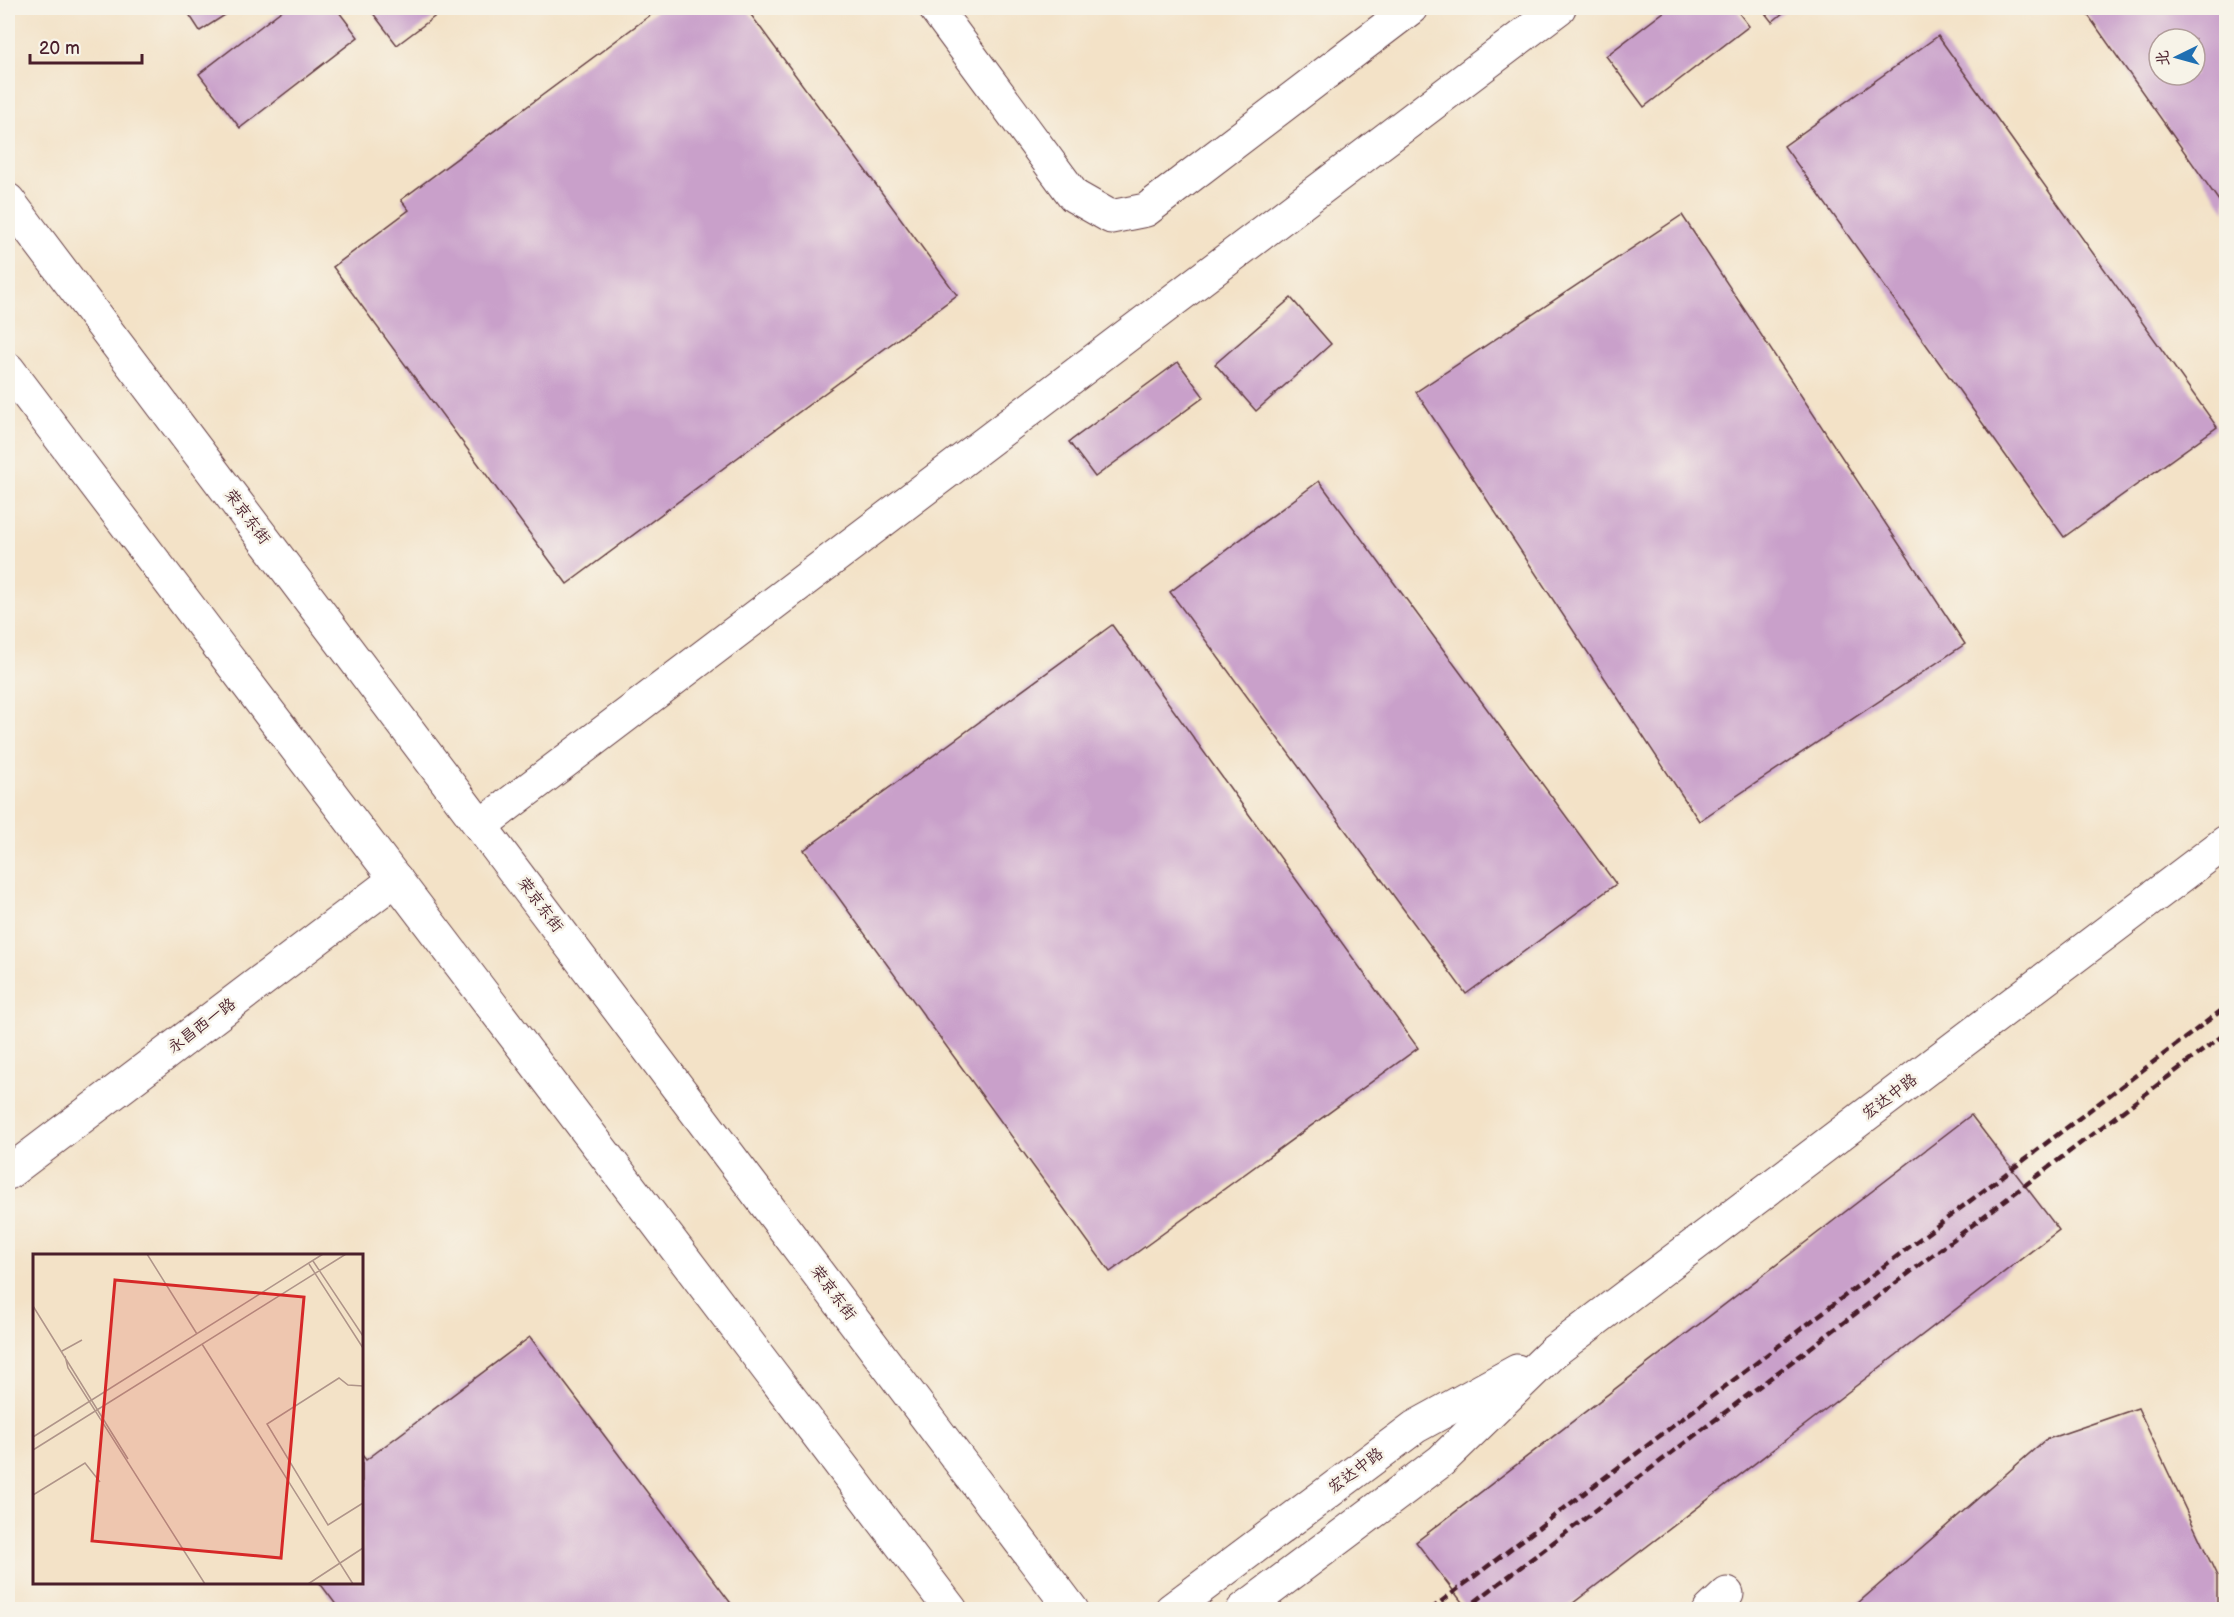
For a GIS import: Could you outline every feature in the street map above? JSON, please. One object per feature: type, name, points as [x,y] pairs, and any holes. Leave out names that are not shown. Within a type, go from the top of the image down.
[{"type":"street","points":[[935,8],[1074,196],[1111,217],[1146,210],[1412,8]]},
{"type":"street","points":[[480,826],[1559,8]]},
{"type":"street","name":"荣京东街","points":[[8,200],[1072,1610]]},
{"type":"street","points":[[8,369],[951,1610]]},
{"type":"street","name":"宏达中路","points":[[1243,1610],[1441,1461],[1553,1352],[2226,842]]},
{"type":"street","name":"永昌西一路","points":[[8,1173],[396,879]]},
{"type":"street","name":"宏达中路","points":[[1171,1610],[1415,1427],[1553,1352]]},
{"type":"building","points":[[185,8],[236,8],[200,31]]},
{"type":"building","points":[[285,8],[336,8],[358,37],[240,128],[199,74]]},
{"type":"building","points":[[369,8],[446,8],[397,45]]},
{"type":"building","points":[[660,8],[746,8],[957,295],[567,584],[333,267],[409,210],[401,200]]},
{"type":"building","points":[[1669,8],[1735,8],[1749,26],[1644,107],[1606,56]]},
{"type":"building","points":[[1761,8],[1789,8],[1772,22]]},
{"type":"building","points":[[2083,8],[2226,8],[2226,211]]},
{"type":"building","points":[[1938,36],[2217,427],[2064,537],[1784,146]]},
{"type":"building","points":[[1682,215],[1965,644],[1699,821],[1416,392]]},
{"type":"building","points":[[1291,298],[1331,344],[1256,411],[1215,364]]},
{"type":"building","points":[[1178,362],[1204,397],[1095,477],[1069,442]]},
{"type":"building","points":[[1319,481],[1616,884],[1466,994],[1170,592]]},
{"type":"building","points":[[1112,625],[1418,1048],[1110,1272],[804,850]]},
{"type":"building","points":[[1971,1115],[2059,1230],[1564,1610],[1468,1610],[1416,1542]]},
{"type":"building","points":[[530,1337],[736,1610],[340,1610],[320,1584],[363,1584],[363,1456],[366,1460]]},
{"type":"building","points":[[2138,1408],[2217,1576],[2217,1610],[1850,1610],[2045,1440]]},
{"type":"railway","points":[[1430,1610],[2226,1007]]},
{"type":"railway","points":[[1464,1610],[2226,1033]]}]
